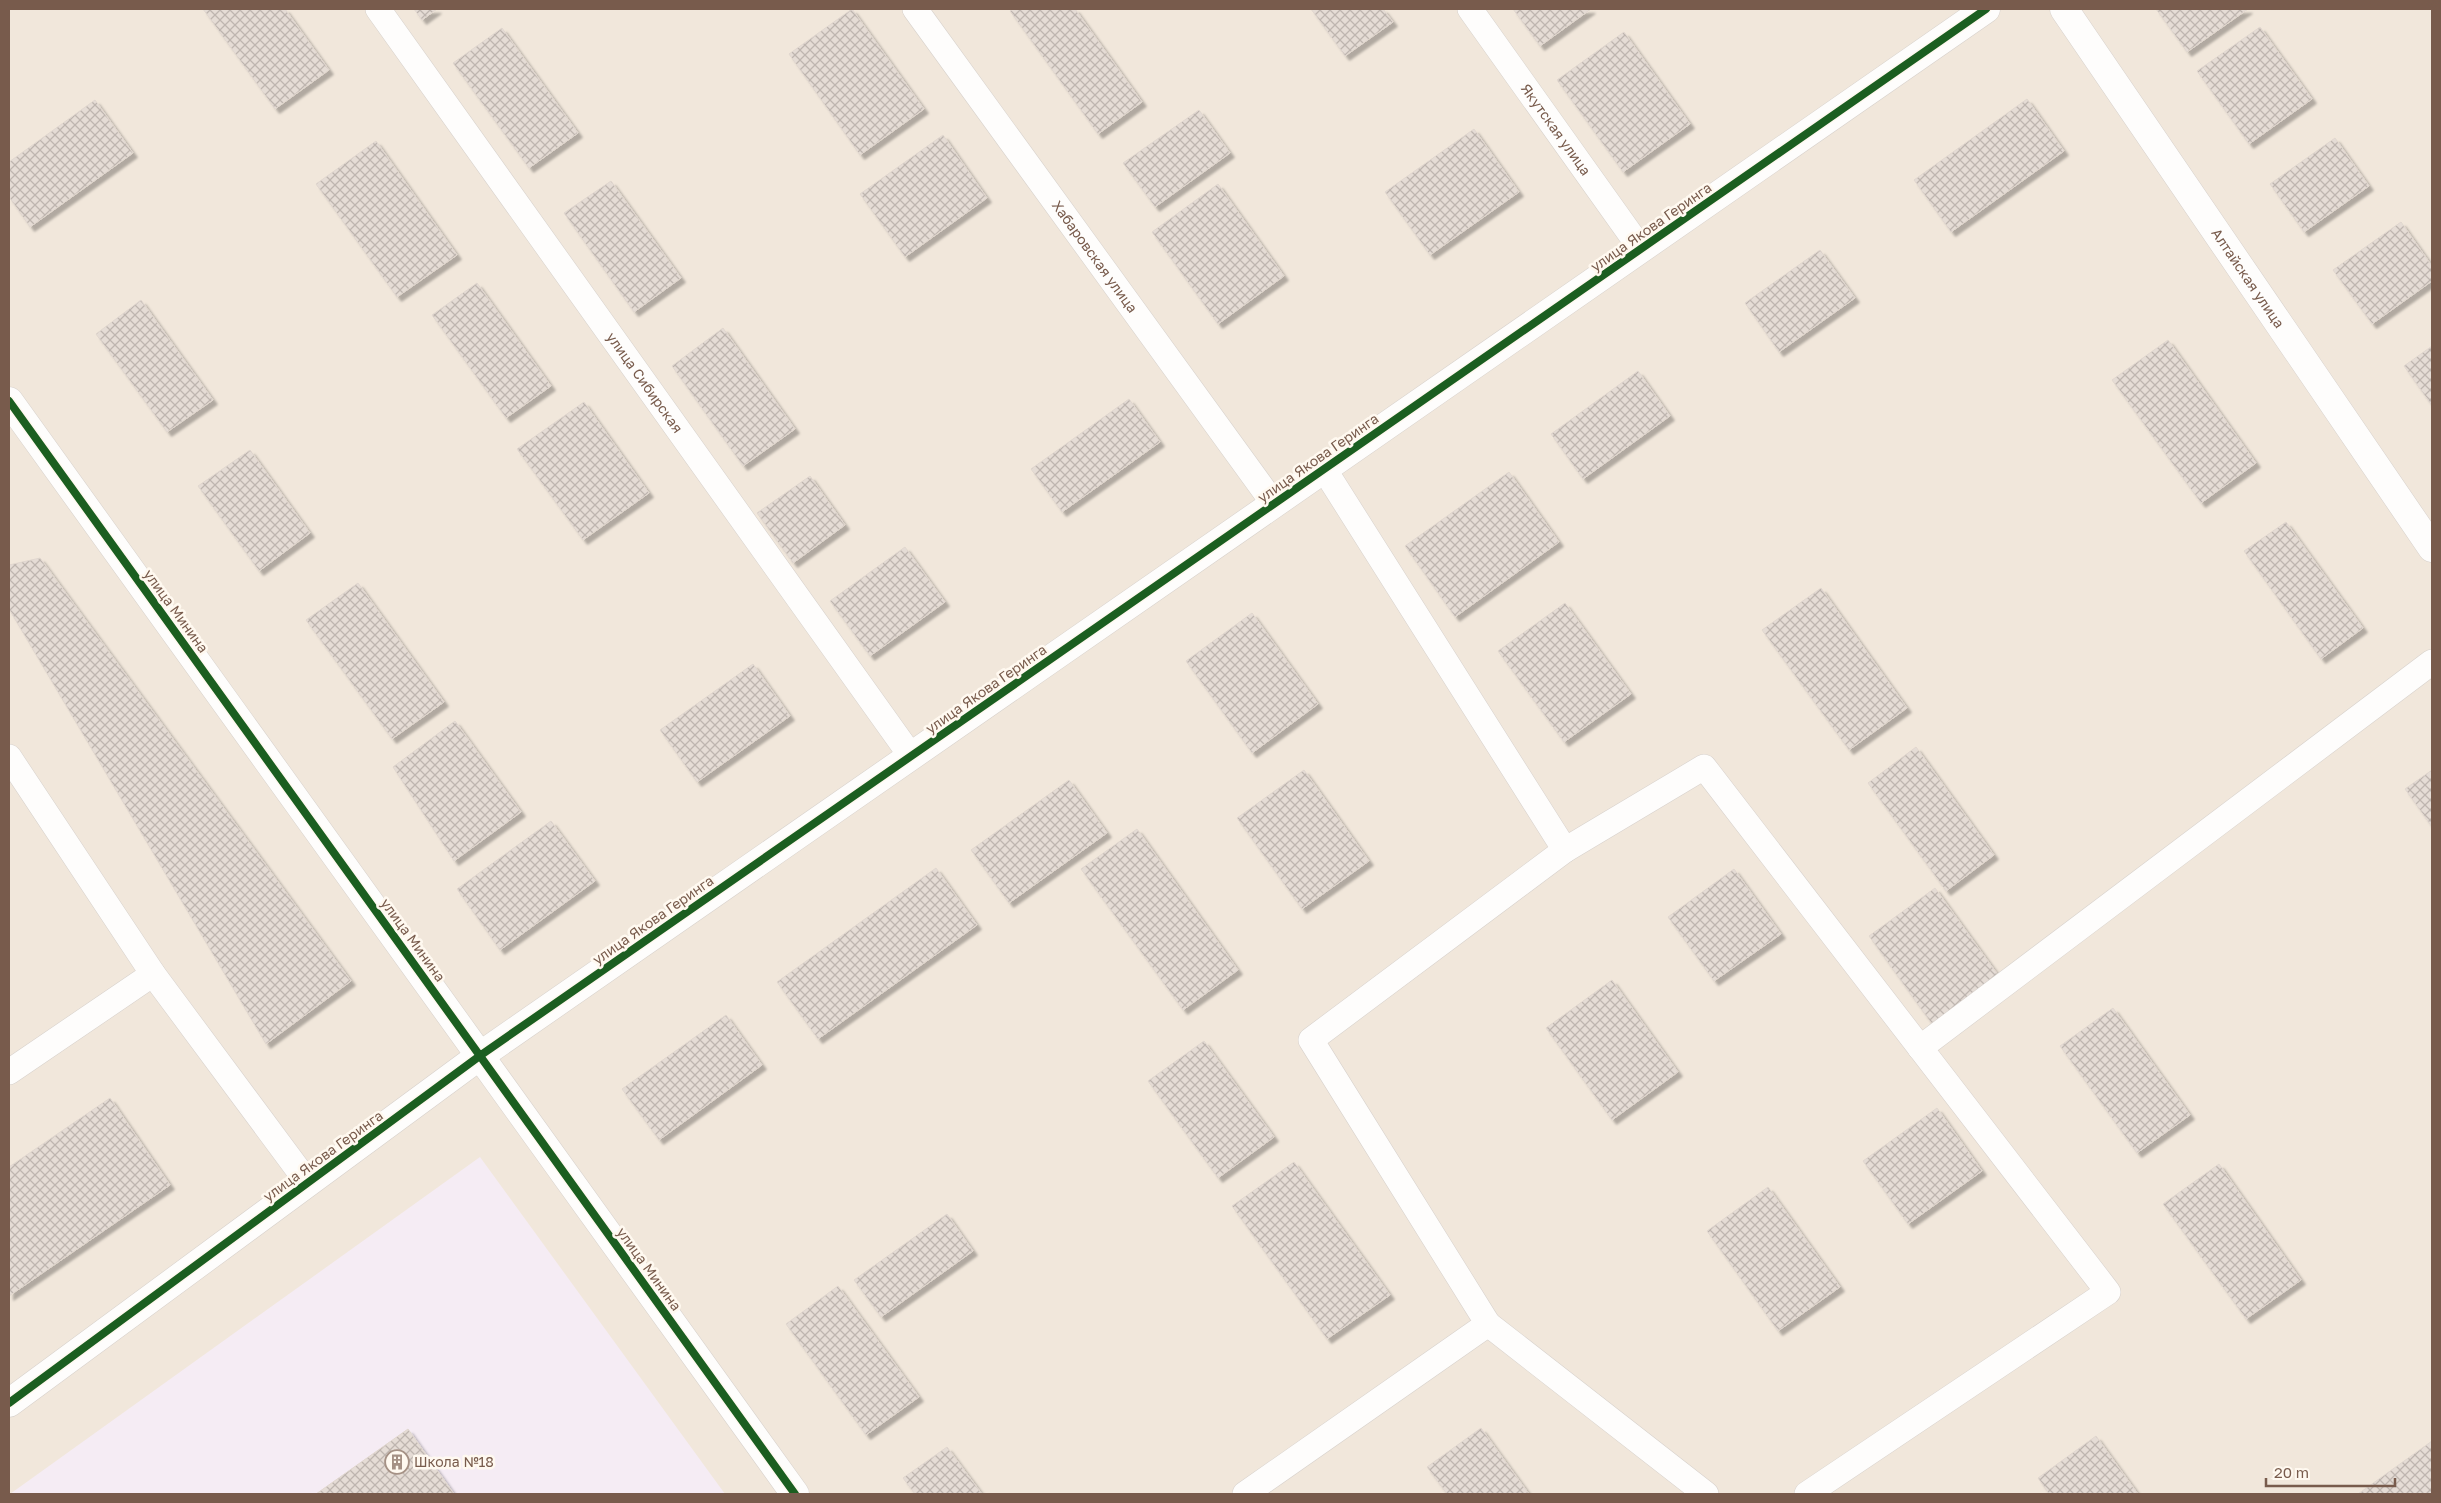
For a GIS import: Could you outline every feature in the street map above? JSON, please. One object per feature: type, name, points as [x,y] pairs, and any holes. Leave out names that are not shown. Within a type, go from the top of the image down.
[{"type":"street","name":"улица Якова Геринга","points":[[9,1403],[481,1055],[1986,9]]},
{"type":"street","name":"Алтайская улица","points":[[2064,9],[2432,548]]},
{"type":"street","name":"улица Минина","points":[[10,407],[481,1055],[795,1494]]},
{"type":"lane","name":"улица Сибирская","points":[[378,9],[911,756]]},
{"type":"lane","name":"Хабаровская улица","points":[[915,9],[1274,504]]},
{"type":"lane","name":"Якутская улица","points":[[1470,9],[1642,249]]},
{"type":"lane","points":[[1324,469],[1565,850]]},
{"type":"lane","points":[[1920,1048],[2432,662]]},
{"type":"lane","points":[[9,757],[153,974],[308,1183]]},
{"type":"lane","points":[[1706,1494],[1488,1324],[1312,1040],[1565,850],[1704,767],[2108,1292],[1807,1494]]},
{"type":"lane","points":[[9,1072],[153,974]]},
{"type":"lane","points":[[1245,1494],[1488,1324]]},
{"type":"shaded area","points":[[9,9],[2432,9],[2432,1494],[9,1494]]},
{"type":"shaded area","points":[[480,1157],[725,1494],[10,1494]]},
{"type":"building","points":[[203,9],[285,9],[329,70],[275,109]]},
{"type":"building","points":[[414,9],[437,9],[422,20]]},
{"type":"building","points":[[852,9],[924,109],[860,155],[789,54]]},
{"type":"building","points":[[1013,9],[1075,9],[1142,102],[1098,134],[1010,11]]},
{"type":"building","points":[[1311,9],[1383,9],[1393,22],[1345,56]]},
{"type":"building","points":[[1513,9],[1591,9],[1540,46]]},
{"type":"building","points":[[2156,9],[2248,9],[2187,52]]},
{"type":"building","points":[[2260,27],[2312,99],[2249,144],[2197,71]]},
{"type":"building","points":[[502,28],[578,133],[529,168],[453,63]]},
{"type":"building","points":[[1624,32],[1690,124],[1623,172],[1557,80]]},
{"type":"building","points":[[2027,99],[2064,151],[1951,232],[1914,180]]},
{"type":"building","points":[[95,100],[133,153],[30,227],[9,197],[9,162]]},
{"type":"building","points":[[1199,110],[1230,153],[1155,207],[1123,163]]},
{"type":"building","points":[[1474,129],[1519,192],[1430,255],[1385,192]]},
{"type":"building","points":[[943,135],[987,198],[905,257],[860,194]]},
{"type":"building","points":[[2335,138],[2369,186],[2304,232],[2270,184]]},
{"type":"building","points":[[376,141],[457,255],[397,297],[316,184]]},
{"type":"building","points":[[611,181],[681,278],[634,312],[564,213]]},
{"type":"building","points":[[1218,184],[1284,276],[1218,324],[1152,232]]},
{"type":"building","points":[[2401,222],[2432,266],[2432,281],[2372,324],[2333,270]]},
{"type":"building","points":[[1820,250],[1855,298],[1779,352],[1745,303]]},
{"type":"building","points":[[477,283],[551,386],[506,418],[432,315]]},
{"type":"building","points":[[141,300],[213,400],[167,432],[96,334]]},
{"type":"building","points":[[723,328],[795,429],[743,466],[672,366]]},
{"type":"building","points":[[2168,340],[2256,463],[2201,503],[2112,380]]},
{"type":"building","points":[[2432,346],[2432,406],[2404,366]]},
{"type":"building","points":[[1638,371],[1670,416],[1583,479],[1551,434]]},
{"type":"building","points":[[1129,399],[1160,442],[1062,512],[1031,469]]},
{"type":"building","points":[[584,402],[649,493],[583,540],[517,449]]},
{"type":"building","points":[[250,450],[310,533],[259,571],[198,486]]},
{"type":"building","points":[[1509,472],[1559,542],[1455,617],[1405,546]]},
{"type":"building","points":[[810,476],[845,525],[793,563],[757,513]]},
{"type":"building","points":[[2286,522],[2363,628],[2321,659],[2244,551]]},
{"type":"building","points":[[905,547],[945,602],[870,656],[830,601]]},
{"type":"building","points":[[40,558],[351,981],[266,1044],[9,609],[9,565]]},
{"type":"building","points":[[358,583],[444,702],[392,739],[306,620]]},
{"type":"building","points":[[1821,588],[1907,708],[1849,750],[1762,630]]},
{"type":"building","points":[[1565,603],[1631,694],[1564,742],[1498,651]]},
{"type":"building","points":[[1252,613],[1318,704],[1252,753],[1186,661]]},
{"type":"building","points":[[753,664],[790,716],[697,782],[660,730]]},
{"type":"building","points":[[455,721],[521,812],[454,861],[393,767]]},
{"type":"building","points":[[1916,747],[1994,855],[1946,891],[1868,783]]},
{"type":"building","points":[[1304,770],[1369,861],[1302,909],[1237,818]]},
{"type":"building","points":[[2432,770],[2432,827],[2405,789]]},
{"type":"building","points":[[1069,780],[1107,833],[1009,903],[971,850]]},
{"type":"building","points":[[551,821],[595,881],[500,950],[457,889]]},
{"type":"building","points":[[1137,829],[1238,970],[1183,1010],[1081,869]]},
{"type":"building","points":[[936,868],[977,925],[818,1039],[777,982]]},
{"type":"building","points":[[1734,869],[1781,934],[1714,981],[1668,917]]},
{"type":"building","points":[[1935,888],[2001,979],[1934,1027],[1869,936]]},
{"type":"building","points":[[1612,980],[1678,1072],[1612,1120],[1546,1028]]},
{"type":"building","points":[[2113,1008],[2190,1115],[2137,1153],[2060,1046]]},
{"type":"building","points":[[726,1015],[762,1065],[659,1140],[622,1089]]},
{"type":"building","points":[[1204,1041],[1274,1137],[1218,1178],[1148,1081]]},
{"type":"building","points":[[110,1098],[170,1185],[9,1296],[9,1167]]},
{"type":"building","points":[[1937,1108],[1982,1171],[1908,1224],[1863,1161]]},
{"type":"building","points":[[1294,1162],[1390,1295],[1327,1339],[1232,1206]]},
{"type":"building","points":[[2219,1164],[2301,1280],[2246,1319],[2163,1204]]},
{"type":"building","points":[[1768,1187],[1840,1287],[1778,1331],[1707,1231]]},
{"type":"building","points":[[947,1214],[973,1251],[881,1317],[854,1280]]},
{"type":"building","points":[[838,1286],[919,1397],[866,1435],[786,1324]]},
{"type":"building","points":[[1481,1428],[1529,1494],[1447,1494],[1427,1467]]},
{"type":"building","name":"Школа №18","points":[[408,1429],[454,1494],[316,1494]]},
{"type":"building","points":[[2096,1436],[2138,1494],[2049,1494],[2038,1478]]},
{"type":"building","points":[[2432,1441],[2432,1494],[2358,1494]]},
{"type":"building","points":[[947,1447],[982,1494],[915,1494],[903,1478]]},
{"type":"cycle path","points":[[9,1403],[481,1055],[1986,9]]},
{"type":"cycle path","points":[[9,401],[795,1494]]},
{"type":"place","name":"Школа №18","points":[[397,1462]]}]
